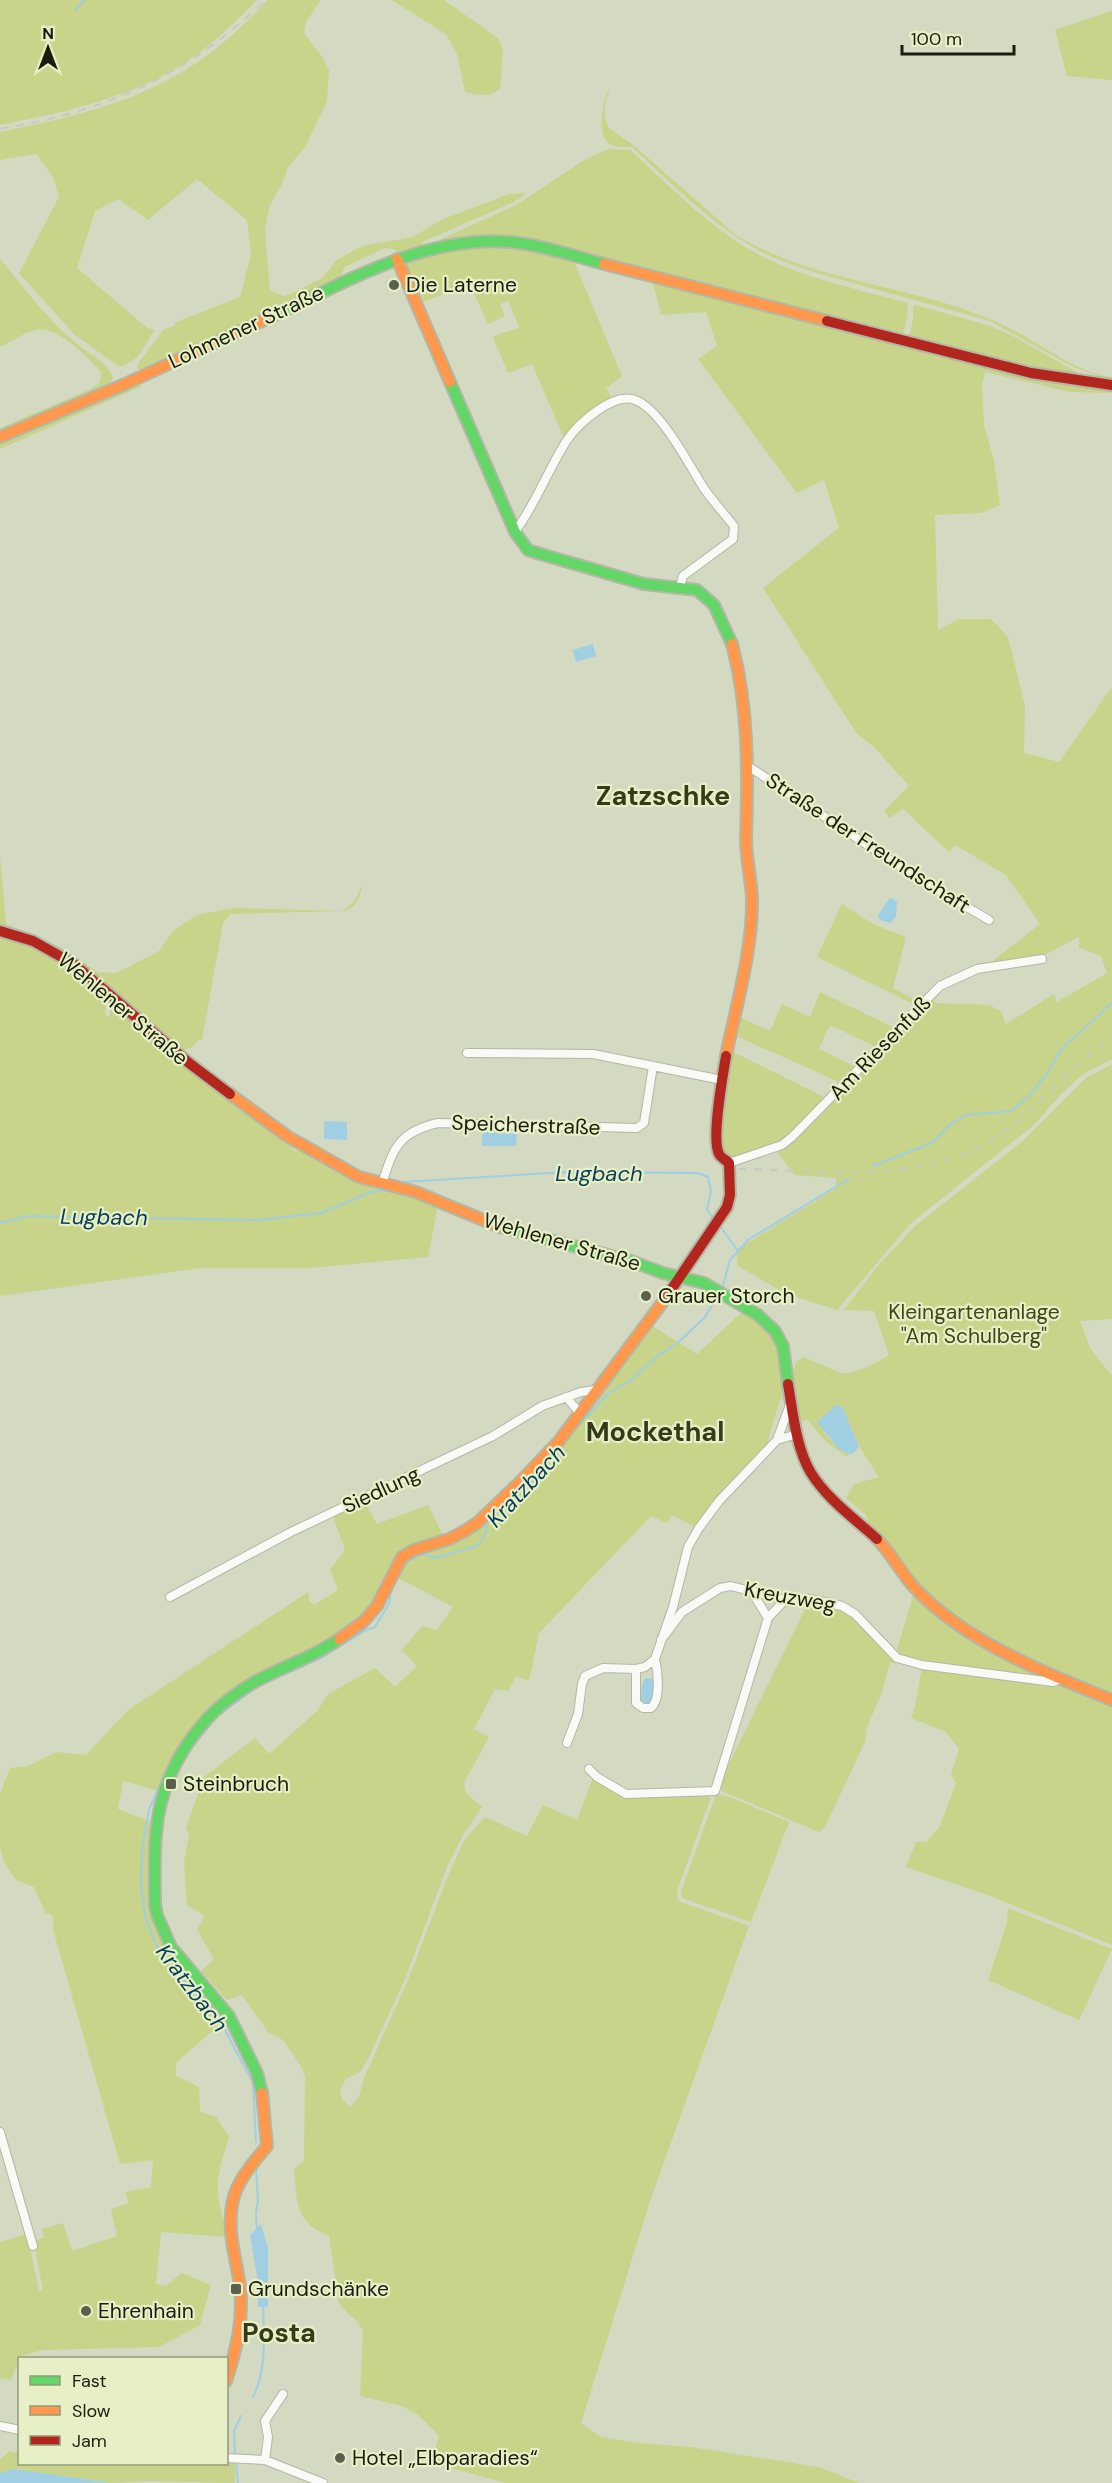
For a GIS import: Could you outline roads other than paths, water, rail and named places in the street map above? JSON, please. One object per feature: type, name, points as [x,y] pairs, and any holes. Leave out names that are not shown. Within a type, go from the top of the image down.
[{"type":"street","name":"Lohmener Straße","points":[[0,437],[124,384],[396,259],[434,246],[498,240],[579,256],[1030,373],[1112,385]]},
{"type":"street","points":[[228,2374],[237,2343],[241,2305],[231,2207],[242,2180],[267,2146],[262,2093],[257,2073],[229,2016],[171,1947],[157,1915],[156,1833],[174,1762],[199,1726],[238,1692],[350,1633],[377,1606],[402,1557],[414,1550],[449,1539],[477,1523],[547,1454],[647,1325],[727,1207],[730,1195],[729,1162],[719,1155],[717,1146],[722,1080],[751,924],[752,897],[746,855],[748,766],[743,694],[730,636],[714,605],[697,590],[644,584],[528,550],[514,532],[396,259]]},
{"type":"street","points":[[514,532],[524,519],[568,439],[579,425],[612,403],[629,399],[636,400],[664,426],[706,492],[734,526],[733,539],[683,576],[680,587]]},
{"type":"street","name":"Straße der Freundschaft","points":[[748,766],[914,876],[989,920]]},
{"type":"street","name":"Wehlener Straße","points":[[0,931],[33,941],[58,953],[189,1063],[287,1136],[359,1177],[416,1192],[493,1226],[624,1258],[716,1289],[758,1315],[775,1331],[786,1356],[797,1434],[806,1462],[824,1491],[879,1541],[929,1602],[951,1620],[980,1638],[1060,1679],[1109,1699]]},
{"type":"street","name":"Am Riesenfuß","points":[[729,1162],[782,1145],[792,1137],[940,986],[977,969],[1042,959]]},
{"type":"street","points":[[467,1053],[593,1054],[722,1080]]},
{"type":"street","name":"Speicherstraße","points":[[382,1184],[397,1144],[405,1135],[423,1126],[438,1123],[637,1128],[644,1123],[653,1066]]},
{"type":"street","name":"Siedlung","points":[[170,1597],[291,1532],[483,1441],[542,1406],[580,1392],[595,1390]]},
{"type":"street","points":[[566,1397],[579,1412]]},
{"type":"street","points":[[636,1669],[636,1703],[643,1708],[651,1708],[656,1701],[655,1659],[673,1607],[688,1547],[719,1501],[777,1440],[791,1402]]},
{"type":"street","points":[[777,1440],[797,1434]]},
{"type":"street","name":"Kreuzweg","points":[[661,1640],[682,1612],[720,1588],[731,1586],[785,1600],[810,1599],[842,1606],[855,1614],[897,1658],[922,1665],[1053,1682],[1060,1679]]},
{"type":"street","points":[[752,1592],[768,1618]]},
{"type":"street","points":[[589,1769],[597,1777],[626,1794],[715,1791],[768,1618],[785,1600]]},
{"type":"street","points":[[567,1743],[578,1714],[585,1676],[603,1668],[645,1667],[655,1659]]},
{"type":"street","points":[[0,2132],[33,2246]]},
{"type":"street","points":[[265,2460],[268,2437],[265,2426],[269,2412],[283,2394]]},
{"type":"street","points":[[0,2426],[18,2430]]},
{"type":"street","points":[[228,2458],[265,2460],[323,2483]]},
{"type":"water","points":[[593,644],[596,656],[576,662],[573,650]]},
{"type":"water","points":[[892,898],[897,902],[896,916],[891,923],[880,920],[878,915]]},
{"type":"water","points":[[324,1121],[347,1122],[347,1140],[324,1139]]},
{"type":"water","points":[[485,1132],[517,1134],[516,1146],[482,1146],[482,1135]]},
{"type":"water","points":[[836,1405],[842,1407],[859,1446],[854,1453],[849,1454],[839,1449],[817,1422]]},
{"type":"water","points":[[645,1678],[653,1679],[653,1701],[648,1705],[641,1701]]},
{"type":"water","points":[[261,2224],[268,2249],[268,2307],[258,2307],[258,2283],[250,2235]]},
{"type":"water","points":[[14,2469],[111,2483],[0,2483],[0,2473]]},
{"type":"waterway","points":[[75,10],[85,0]]},
{"type":"waterway","name":"Kratzbach","points":[[873,1166],[932,1143],[951,1124],[967,1115],[1011,1111],[1029,1096],[1047,1074],[1061,1049],[1112,1003]]},
{"type":"waterway","name":"Lugbach","points":[[404,1182],[566,1172],[698,1173],[708,1177],[711,1191],[707,1210],[714,1219]]},
{"type":"waterway","name":"Kratzbach","points":[[722,1289],[730,1260],[748,1240],[850,1178]]},
{"type":"waterway","name":"Lugbach","points":[[0,1223],[28,1216],[259,1220],[321,1213],[371,1192],[385,1191]]},
{"type":"waterway","name":"Lugbach","points":[[720,1226],[738,1251]]},
{"type":"waterway","name":"Kratzbach","points":[[399,1570],[406,1562],[424,1554],[435,1558],[477,1546],[485,1536],[487,1523],[519,1492],[527,1489],[575,1429],[609,1393],[630,1381],[655,1358],[681,1340],[705,1317],[717,1297]]},
{"type":"waterway","name":"Kratzbach","points":[[219,1715],[257,1687],[323,1657],[366,1630],[375,1627],[390,1602],[393,1584]]},
{"type":"waterway","name":"Kratzbach","points":[[190,1750],[215,1719]]},
{"type":"waterway","name":"Kratzbach","points":[[165,1775],[149,1809],[142,1850],[141,1887],[146,1920],[158,1949],[174,1970],[217,2015],[253,2083],[256,2142]]},
{"type":"waterway","name":"Kratzbach","points":[[256,2167],[258,2201],[256,2213]]},
{"type":"waterway","name":"Kratzbach","points":[[256,2215],[257,2231]]},
{"type":"waterway","name":"Kratzbach","points":[[253,2397],[263,2363],[263,2305]]},
{"type":"waterway","name":"Kratzbach","points":[[235,2456],[234,2431],[241,2416]]},
{"type":"waterway","name":"Kratzbach","points":[[236,2462],[238,2483]]},
{"type":"railway","points":[[0,129],[76,112],[144,86],[207,49],[266,0]]},
{"type":"railway","points":[[738,1169],[867,1172],[931,1164],[962,1155],[1006,1130],[1112,1037]]},
{"type":"place","name":"Die Laterne","points":[[394,285]]},
{"type":"place","name":"Grauer Storch","points":[[646,1296]]},
{"type":"place","name":"Steinbruch","points":[[171,1784]]},
{"type":"place","name":"Grundschänke","points":[[236,2289]]},
{"type":"place","name":"Ehrenhain","points":[[86,2311]]},
{"type":"place","name":"Hotel „Elbparadies“","points":[[340,2458]]},
{"type":"district","name":"Zatzschke","points":[[663,795]]},
{"type":"district","name":"Mockethal","points":[[655,1431]]},
{"type":"district","name":"Posta","points":[[279,2332]]},
{"type":"park label","name":"Kleingartenanlage \"Am Schulberg\"","points":[[974,1324]]}]
